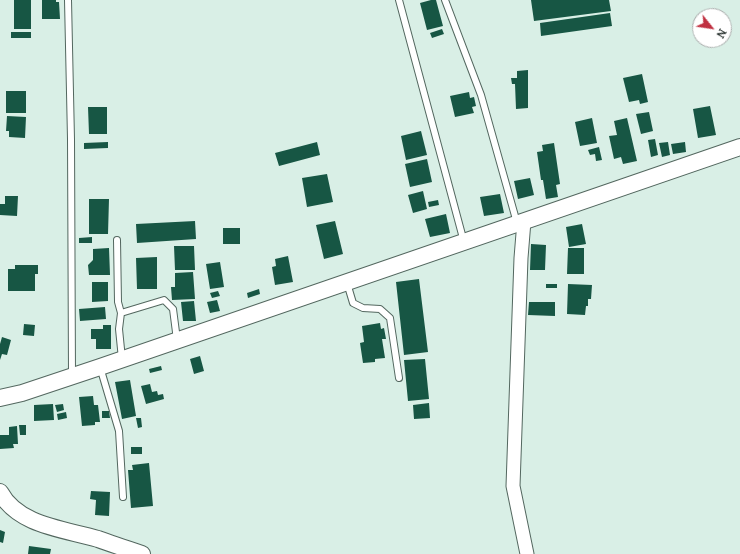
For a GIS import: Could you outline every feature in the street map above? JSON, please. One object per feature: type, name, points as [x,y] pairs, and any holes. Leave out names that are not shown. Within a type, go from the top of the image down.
[{"type":"street","points":[[0,398],[22,393],[100,368],[740,147]]},
{"type":"street","points":[[521,222],[513,486],[527,554]]},
{"type":"street","points":[[0,492],[4,499],[23,516],[42,524],[98,539],[142,554]]},
{"type":"lane","points":[[68,0],[72,147],[72,376]]},
{"type":"lane","points":[[399,0],[464,242]]},
{"type":"lane","points":[[444,0],[481,95],[521,222]]},
{"type":"lane","points":[[117,240],[118,302],[121,313],[119,329],[122,360]]},
{"type":"lane","points":[[346,283],[353,303],[363,308],[380,309],[390,318],[399,378]]},
{"type":"lane","points":[[121,313],[164,300],[173,309],[177,341]]},
{"type":"lane","points":[[100,368],[119,431],[123,497]]},
{"type":"building","points":[[14,0],[31,0],[31,29],[14,29]]},
{"type":"building","points":[[42,0],[56,0],[56,2],[59,2],[60,19],[42,19]]},
{"type":"building","points":[[436,0],[443,26],[427,30],[420,3]]},
{"type":"building","points":[[531,0],[609,0],[611,11],[534,21]]},
{"type":"building","points":[[610,13],[612,26],[541,36],[540,23]]},
{"type":"building","points":[[442,29],[444,34],[432,38],[430,33]]},
{"type":"building","points":[[11,32],[31,32],[31,38],[11,38]]},
{"type":"building","points":[[528,70],[528,108],[516,109],[515,84],[512,84],[511,78],[517,78],[517,71]]},
{"type":"building","points":[[642,74],[648,102],[640,104],[639,100],[629,102],[623,78]]},
{"type":"building","points":[[6,91],[26,91],[26,113],[6,113]]},
{"type":"building","points":[[469,92],[470,98],[474,97],[476,106],[472,107],[474,113],[455,117],[450,96]]},
{"type":"building","points":[[710,106],[716,135],[698,138],[693,109]]},
{"type":"building","points":[[88,107],[107,107],[107,134],[89,134]]},
{"type":"building","points":[[649,112],[653,131],[641,134],[636,114]]},
{"type":"building","points":[[7,116],[26,117],[25,138],[9,137],[9,131],[6,131]]},
{"type":"building","points":[[592,118],[597,143],[580,146],[575,122]]},
{"type":"building","points":[[627,118],[637,161],[623,164],[621,157],[614,159],[609,136],[617,135],[614,121]]},
{"type":"building","points":[[421,131],[427,155],[406,160],[401,136]]},
{"type":"building","points":[[655,139],[658,155],[651,157],[648,140]]},
{"type":"building","points":[[108,142],[108,148],[84,149],[84,143]]},
{"type":"building","points":[[317,142],[320,155],[279,166],[275,153]]},
{"type":"building","points":[[668,142],[670,155],[662,157],[659,143]]},
{"type":"building","points":[[685,142],[686,152],[673,154],[671,144]]},
{"type":"building","points":[[554,143],[560,184],[556,185],[558,197],[546,199],[543,180],[541,180],[537,152],[543,151],[542,145]]},
{"type":"building","points":[[599,147],[602,160],[596,161],[595,154],[590,155],[588,150]]},
{"type":"building","points":[[427,159],[432,182],[410,187],[405,164]]},
{"type":"building","points":[[327,174],[333,202],[307,207],[302,178]]},
{"type":"building","points":[[530,178],[534,195],[518,199],[514,181]]},
{"type":"building","points":[[423,191],[427,209],[413,213],[408,195]]},
{"type":"building","points":[[500,194],[504,213],[484,216],[480,197]]},
{"type":"building","points":[[5,196],[18,196],[17,216],[0,215],[0,204],[5,204]]},
{"type":"building","points":[[89,199],[109,199],[108,234],[89,234]]},
{"type":"building","points":[[438,200],[439,205],[429,207],[428,202]]},
{"type":"building","points":[[446,214],[450,233],[430,237],[425,219]]},
{"type":"building","points":[[195,221],[196,239],[137,243],[136,224]]},
{"type":"building","points":[[335,221],[343,254],[324,259],[316,225]]},
{"type":"building","points":[[582,224],[586,244],[569,247],[566,227]]},
{"type":"building","points":[[223,228],[240,228],[240,244],[223,244]]},
{"type":"building","points":[[92,237],[92,243],[79,243],[79,238]]},
{"type":"building","points":[[531,244],[546,245],[545,270],[530,270]]},
{"type":"building","points":[[174,246],[194,246],[195,270],[175,270]]},
{"type":"building","points":[[109,248],[110,275],[89,275],[88,265],[93,260],[93,249]]},
{"type":"building","points":[[568,248],[584,248],[584,274],[567,274]]},
{"type":"building","points":[[288,256],[293,282],[275,285],[272,267],[276,266],[275,259]]},
{"type":"building","points":[[157,257],[157,289],[137,289],[136,258]]},
{"type":"building","points":[[220,262],[224,287],[210,289],[206,264]]},
{"type":"building","points":[[15,265],[38,265],[38,274],[35,274],[35,291],[8,291],[8,269],[15,269]]},
{"type":"building","points":[[193,272],[195,299],[172,300],[171,287],[175,287],[175,273]]},
{"type":"building","points":[[419,279],[428,352],[404,355],[396,282]]},
{"type":"building","points":[[92,282],[108,282],[108,301],[92,302]]},
{"type":"building","points":[[546,284],[557,284],[557,288],[546,288]]},
{"type":"building","points":[[568,284],[592,285],[591,299],[588,299],[588,306],[586,306],[585,315],[567,314]]},
{"type":"building","points":[[259,289],[260,294],[248,298],[247,293]]},
{"type":"building","points":[[218,291],[220,296],[212,298],[210,293]]},
{"type":"building","points":[[217,300],[220,311],[210,313],[207,302]]},
{"type":"building","points":[[194,301],[196,321],[183,321],[181,302]]},
{"type":"building","points":[[529,302],[555,302],[555,316],[528,315]]},
{"type":"building","points":[[105,307],[106,319],[80,321],[79,309]]},
{"type":"building","points":[[380,323],[381,329],[384,328],[386,339],[382,339],[385,358],[375,359],[375,362],[363,363],[360,343],[364,342],[362,326]]},
{"type":"building","points":[[24,324],[35,325],[34,336],[23,335]]},
{"type":"building","points":[[103,325],[111,325],[111,349],[96,349],[96,339],[91,339],[91,329],[103,329]]},
{"type":"building","points":[[2,337],[11,340],[7,355],[2,354],[0,360],[0,344]]},
{"type":"building","points":[[200,356],[204,371],[194,374],[190,359]]},
{"type":"building","points":[[425,359],[429,399],[408,401],[404,360]]},
{"type":"building","points":[[161,366],[162,370],[150,373],[149,369]]},
{"type":"building","points":[[130,380],[136,416],[122,419],[115,382]]},
{"type":"building","points":[[150,384],[152,392],[157,391],[158,395],[163,394],[164,399],[146,404],[141,386]]},
{"type":"building","points":[[93,396],[94,405],[98,405],[100,422],[95,422],[95,425],[82,426],[79,397]]},
{"type":"building","points":[[429,403],[430,418],[414,419],[413,405]]},
{"type":"building","points":[[53,404],[54,420],[34,421],[34,405]]},
{"type":"building","points":[[63,404],[64,410],[57,412],[55,405]]},
{"type":"building","points":[[102,411],[109,411],[110,418],[102,418]]},
{"type":"building","points":[[66,412],[67,418],[58,420],[57,414]]},
{"type":"building","points":[[136,418],[141,418],[142,427],[138,428]]},
{"type":"building","points":[[19,425],[26,425],[26,435],[20,435]]},
{"type":"building","points":[[17,426],[18,444],[13,444],[14,448],[0,449],[0,435],[9,435],[9,427]]},
{"type":"building","points":[[131,447],[142,447],[142,454],[131,454]]},
{"type":"building","points":[[149,463],[153,506],[131,508],[128,470],[133,470],[132,465]]},
{"type":"building","points":[[91,491],[110,492],[109,516],[95,515],[96,500],[90,499]]},
{"type":"building","points":[[0,530],[5,532],[3,543],[0,542]]},
{"type":"building","points":[[29,546],[51,549],[50,554],[28,554]]}]
